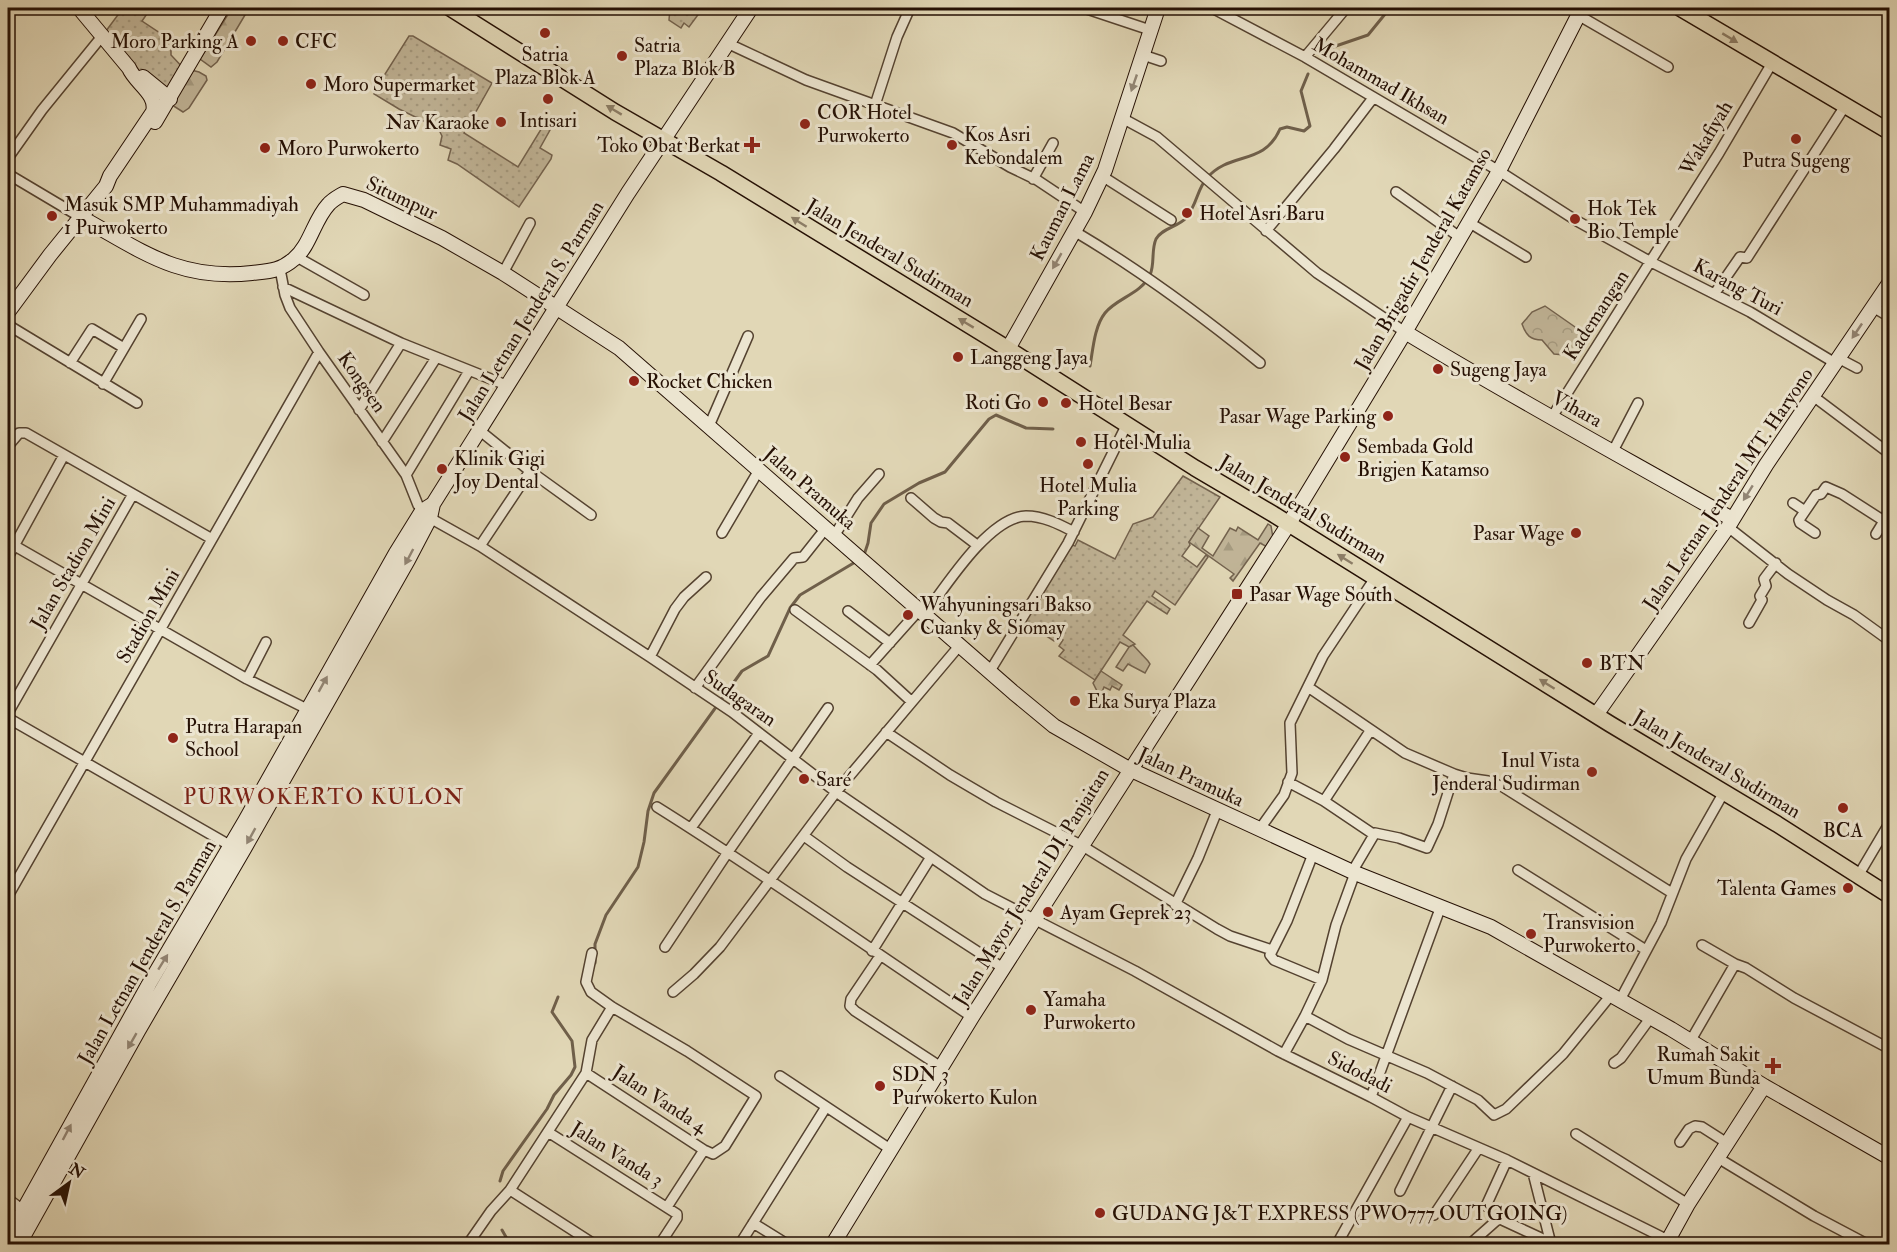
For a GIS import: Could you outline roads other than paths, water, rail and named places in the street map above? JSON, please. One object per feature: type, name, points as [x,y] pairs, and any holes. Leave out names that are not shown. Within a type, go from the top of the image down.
[{"type":"main road","name":"Jalan Jenderal Sudirman","points":[[450,8],[615,112],[1008,349],[1188,464],[1890,896]]},
{"type":"main road","points":[[1680,8],[1890,132]]},
{"type":"street","points":[[79,8],[153,99],[155,106],[153,112],[133,148]]},
{"type":"street","points":[[8,312],[50,255],[82,218],[106,186],[110,176],[170,99],[222,8]]},
{"type":"street","name":"Jalan Letnan Jenderal S. Parman","points":[[19,1245],[50,1174],[315,712],[374,606],[396,553],[428,511],[628,193],[751,8]]},
{"type":"street","points":[[875,105],[897,37],[910,8]]},
{"type":"street","points":[[1084,8],[1150,30]]},
{"type":"street","name":"Kauman Lama","points":[[1008,349],[1085,212],[1102,176],[1158,8]]},
{"type":"street","name":"Mohammad Ikhsan","points":[[1212,8],[1305,57],[1499,171]]},
{"type":"street","points":[[1305,57],[1347,8]]},
{"type":"street","points":[[1580,11],[1668,67]]},
{"type":"street","name":"Jalan Brigadir Jenderal Katamso","points":[[1288,525],[1470,223],[1580,11]]},
{"type":"street","points":[[8,158],[60,86],[103,35]]},
{"type":"street","points":[[727,43],[806,80],[953,133],[1085,212]]},
{"type":"street","points":[[1143,55],[1161,61]]},
{"type":"street","name":"Wakafiyah","points":[[1651,262],[1772,63]]},
{"type":"street","points":[[134,73],[170,99]]},
{"type":"street","points":[[1266,231],[1373,98]]},
{"type":"street","points":[[1716,293],[1740,257],[1747,258],[1845,106]]},
{"type":"street","points":[[1122,118],[1157,137],[1317,273],[1405,332]]},
{"type":"street","points":[[1033,179],[1053,143]]},
{"type":"street","name":"Karang Turi","points":[[1499,171],[1578,221],[1651,262],[1716,293],[1836,361],[1857,368]]},
{"type":"street","points":[[8,174],[82,218]]},
{"type":"street","points":[[1102,176],[1171,220]]},
{"type":"street","points":[[1396,192],[1461,238]]},
{"type":"street","name":"Situmpur","points":[[82,218],[134,248],[168,264],[208,274],[243,274],[280,269],[297,257],[328,204],[343,194],[349,194],[442,238],[557,306]]},
{"type":"street","points":[[503,273],[530,223]]},
{"type":"street","points":[[1470,223],[1526,257]]},
{"type":"street","points":[[1074,231],[1190,307],[1260,363]]},
{"type":"street","points":[[297,257],[364,295]]},
{"type":"street","name":"Kademangan","points":[[1552,417],[1651,262]]},
{"type":"street","name":"Kongsen","points":[[280,269],[290,308],[406,475],[418,505],[428,511]]},
{"type":"street","name":"Jalan Letnan Jenderal MT. Haryono","points":[[1596,715],[1730,523],[1890,282]]},
{"type":"street","points":[[283,287],[401,343],[506,386]]},
{"type":"street","name":"Jalan Pramuka","points":[[557,306],[619,348],[1054,726],[1129,769],[1217,811],[1354,873],[1491,927],[1651,1017],[1764,1086],[1890,1158]]},
{"type":"street","points":[[1873,307],[1890,317]]},
{"type":"street","points":[[103,384],[141,320]]},
{"type":"street","points":[[8,325],[137,403]]},
{"type":"street","points":[[70,363],[92,329],[124,348]]},
{"type":"street","name":"Vihara","points":[[1405,332],[1730,523]]},
{"type":"street","points":[[709,426],[748,336]]},
{"type":"street","points":[[359,410],[401,343]]},
{"type":"street","name":"Stadion Mini","points":[[8,896],[319,352]]},
{"type":"street","points":[[382,442],[436,358]]},
{"type":"street","points":[[406,475],[470,371]]},
{"type":"street","points":[[1813,396],[1890,454]]},
{"type":"street","points":[[1612,452],[1638,403]]},
{"type":"street","points":[[990,670],[1074,532],[1127,424]]},
{"type":"street","points":[[479,430],[530,471],[591,515]]},
{"type":"street","points":[[8,446],[22,432],[212,539]]},
{"type":"street","points":[[8,557],[11,544],[64,455]]},
{"type":"street","points":[[722,533],[759,470]]},
{"type":"street","points":[[480,546],[530,471]]},
{"type":"street","points":[[694,688],[761,597],[794,558],[803,558],[830,532],[879,474]]},
{"type":"street","points":[[1815,533],[1799,522],[1816,495],[1821,494],[1828,487],[1884,521]]},
{"type":"street","name":"Jalan Stadion Mini","points":[[8,713],[133,494]]},
{"type":"street","points":[[911,498],[934,518],[948,523],[977,545]]},
{"type":"street","points":[[1793,503],[1805,511]]},
{"type":"street","points":[[1876,534],[1890,508]]},
{"type":"street","name":"Sudagaran","points":[[428,511],[732,712],[836,792],[985,894],[1033,920]]},
{"type":"street","points":[[870,665],[923,611],[977,545],[1007,522],[1024,516],[1042,518],[1074,532]]},
{"type":"street","points":[[1730,523],[1776,564],[1890,641]]},
{"type":"street","name":"Jalan Mayor Jenderal DI. Panjaitan","points":[[833,1245],[1033,920],[1288,525]]},
{"type":"street","points":[[11,544],[247,679],[315,712]]},
{"type":"street","points":[[1749,623],[1762,600],[1760,596],[1766,586],[1764,579],[1776,564]]},
{"type":"street","points":[[650,657],[675,609],[684,597],[706,577]]},
{"type":"street","points":[[1259,830],[1284,795],[1292,773],[1290,723],[1323,656],[1375,578]]},
{"type":"street","points":[[795,610],[870,665],[912,702]]},
{"type":"street","points":[[848,611],[890,643]]},
{"type":"street","points":[[247,679],[266,642]]},
{"type":"street","points":[[673,992],[720,947],[836,792],[960,645]]},
{"type":"street","points":[[1308,687],[1405,753],[1454,774],[1488,781],[1503,787],[1672,893]]},
{"type":"street","points":[[665,947],[828,708]]},
{"type":"street","name":"Jalan Letnan Jenderal S. Parman","points":[[91,1101],[149,984],[226,843],[315,712]]},
{"type":"street","points":[[8,718],[226,843]]},
{"type":"street","points":[[1324,801],[1370,730]]},
{"type":"street","points":[[886,732],[950,775],[996,802],[1081,845],[1230,936],[1272,950]]},
{"type":"street","points":[[691,828],[759,733]]},
{"type":"street","points":[[1288,782],[1324,801],[1373,834],[1384,833],[1399,837],[1426,849],[1438,824],[1454,774]]},
{"type":"street","points":[[1305,1016],[1348,1039],[1427,1073],[1478,1100],[1490,1113],[1497,1114],[1506,1109],[1563,1054],[1616,997],[1646,950],[1660,923],[1686,859],[1724,792]]},
{"type":"street","points":[[657,807],[728,852],[972,1017]]},
{"type":"street","points":[[1175,904],[1198,858],[1217,811]]},
{"type":"street","points":[[1858,876],[1890,822]]},
{"type":"street","points":[[1284,1054],[1322,980],[1335,925],[1354,873],[1373,834]]},
{"type":"street","points":[[804,836],[1003,968]]},
{"type":"street","points":[[1313,854],[1287,921],[1270,955],[1274,960],[1322,980]]},
{"type":"street","points":[[932,857],[902,903],[851,999],[850,1006],[941,1067]]},
{"type":"street","points":[[1518,870],[1646,950]]},
{"type":"street","points":[[1371,1097],[1441,906]]},
{"type":"street","name":"Sidodadi","points":[[1033,920],[1127,967],[1284,1054],[1431,1128],[1533,1173],[1670,1244]]},
{"type":"street","points":[[1702,945],[1746,968],[1794,998],[1890,1049]]},
{"type":"street","points":[[468,1245],[490,1211],[510,1190],[586,1073],[592,1040],[612,1007],[591,992],[586,982],[592,953]]},
{"type":"street","points":[[1690,1040],[1735,964]]},
{"type":"street","name":"Jalan Vanda 4","points":[[586,1073],[713,1154],[722,1150],[756,1096],[687,1051],[612,1007]]},
{"type":"street","points":[[1614,1063],[1621,1058],[1651,1017]]},
{"type":"street","points":[[780,1076],[890,1149]]},
{"type":"street","points":[[1400,1191],[1452,1086]]},
{"type":"street","points":[[1670,1244],[1688,1204],[1764,1086]]},
{"type":"street","points":[[740,1245],[826,1107]]},
{"type":"street","points":[[1337,1245],[1408,1117]]},
{"type":"street","points":[[1680,1142],[1695,1126],[1702,1127],[1727,1143]]},
{"type":"street","name":"Jalan Vanda 3","points":[[548,1132],[677,1214],[677,1218],[660,1245]]},
{"type":"street","points":[[1576,1134],[1688,1204]]},
{"type":"street","points":[[1434,1215],[1478,1149]]},
{"type":"street","name":"Jalan Vanda 3","points":[[667,1207],[704,1150]]},
{"type":"street","points":[[1718,1158],[1867,1245]]},
{"type":"street","points":[[1486,1206],[1506,1160]]},
{"type":"street","points":[[1533,1173],[1552,1244]]},
{"type":"street","name":"Jalan Letnan Jenderal S. Parman","points":[[8,1238],[23,1210],[50,1174]]},
{"type":"street","points":[[510,1190],[594,1245]]},
{"type":"street","points":[[8,1199],[23,1210]]},
{"type":"street","points":[[1470,1245],[1500,1219],[1552,1244]]},
{"type":"street","points":[[753,1223],[787,1245]]},
{"type":"waterway","points":[[1330,48],[1368,35],[1390,8]]},
{"type":"waterway","points":[[1416,8],[1423,10],[1437,8]]},
{"type":"waterway","points":[[1451,8],[1463,12],[1474,8]]},
{"type":"waterway","points":[[1090,366],[1094,339],[1101,319],[1110,308],[1141,287],[1146,281],[1151,271],[1156,239],[1162,232],[1186,218],[1207,178],[1226,164],[1256,154],[1265,148],[1273,141],[1280,129],[1287,127],[1304,131],[1310,126],[1301,91],[1308,74]]},
{"type":"waterway","points":[[864,555],[871,523],[884,504],[919,483],[945,472],[989,419],[996,415],[1026,428],[1053,429]]},
{"type":"waterway","points":[[595,963],[595,944],[606,915],[638,867],[648,811],[654,793],[742,671],[768,656],[790,608],[800,595],[857,561]]},
{"type":"waterway","points":[[500,1181],[503,1171],[575,1067],[572,1041],[552,1012],[558,997]]},
{"type":"waterway","points":[[502,1230],[510,1244]]},
{"type":"place","name":"Satria Plaza Blok A","points":[[545,33]]},
{"type":"place","name":"Moro Parking A","points":[[251,41]]},
{"type":"place","name":"CFC","points":[[283,41]]},
{"type":"place","name":"Satria Plaza Blok B","points":[[622,56]]},
{"type":"place","name":"Moro Supermarket","points":[[311,84]]},
{"type":"place","name":"Intisari","points":[[548,99]]},
{"type":"place","name":"Nav Karaoke","points":[[501,122]]},
{"type":"place","name":"COR Hotel Purwokerto","points":[[805,124]]},
{"type":"place","name":"Putra Sugeng","points":[[1796,139]]},
{"type":"place","name":"Toko Obat Berkat","points":[[752,145]]},
{"type":"place","name":"Kos Asri Kebondalem","points":[[952,145]]},
{"type":"place","name":"Moro Purwokerto","points":[[265,148]]},
{"type":"place","name":"Hotel Asri Baru","points":[[1187,213]]},
{"type":"place","name":"Masuk SMP Muhammadiyah 1 Purwokerto","points":[[52,216]]},
{"type":"place","name":"Hok Tek Bio Temple","points":[[1575,219]]},
{"type":"place","name":"Langgeng Jaya","points":[[958,357]]},
{"type":"place","name":"Sugeng Jaya","points":[[1438,369]]},
{"type":"place","name":"Rocket Chicken","points":[[634,381]]},
{"type":"place","name":"Roti Go","points":[[1043,402]]},
{"type":"place","name":"Hotel Besar","points":[[1066,403]]},
{"type":"place","name":"Pasar Wage Parking","points":[[1388,416]]},
{"type":"place","name":"Hotel Mulia","points":[[1081,442]]},
{"type":"place","name":"Sembada Gold Brigjen Katamso","points":[[1345,457]]},
{"type":"place","name":"Hotel Mulia Parking","points":[[1088,464]]},
{"type":"place","name":"Klinik Gigi Joy Dental","points":[[442,469]]},
{"type":"place","name":"Pasar Wage","points":[[1576,533]]},
{"type":"place","name":"Pasar Wage South","points":[[1237,594]]},
{"type":"place","name":"Wahyuningsari Bakso Cuanky & Siomay","points":[[908,615]]},
{"type":"place","name":"BTN","points":[[1587,663]]},
{"type":"place","name":"Eka Surya Plaza","points":[[1075,701]]},
{"type":"place","name":"Putra Harapan School","points":[[173,738]]},
{"type":"place","name":"Inul Vista Jenderal Sudirman","points":[[1592,772]]},
{"type":"place","name":"Saré","points":[[804,779]]},
{"type":"place","name":"BCA","points":[[1843,808]]},
{"type":"place","name":"Talenta Games","points":[[1848,888]]},
{"type":"place","name":"Ayam Geprek 23","points":[[1048,912]]},
{"type":"place","name":"Transvision Purwokerto","points":[[1531,934]]},
{"type":"place","name":"Yamaha Purwokerto","points":[[1031,1010]]},
{"type":"place","name":"Rumah Sakit Umum Bunda","points":[[1773,1066]]},
{"type":"place","name":"SDN 3 Purwokerto Kulon","points":[[880,1086]]},
{"type":"place","name":"GUDANG J&T EXPRESS (PWO777 OUTGOING)","points":[[1100,1213]]},
{"type":"district","name":"PURWOKERTO KULON","points":[[324,797]]}]
